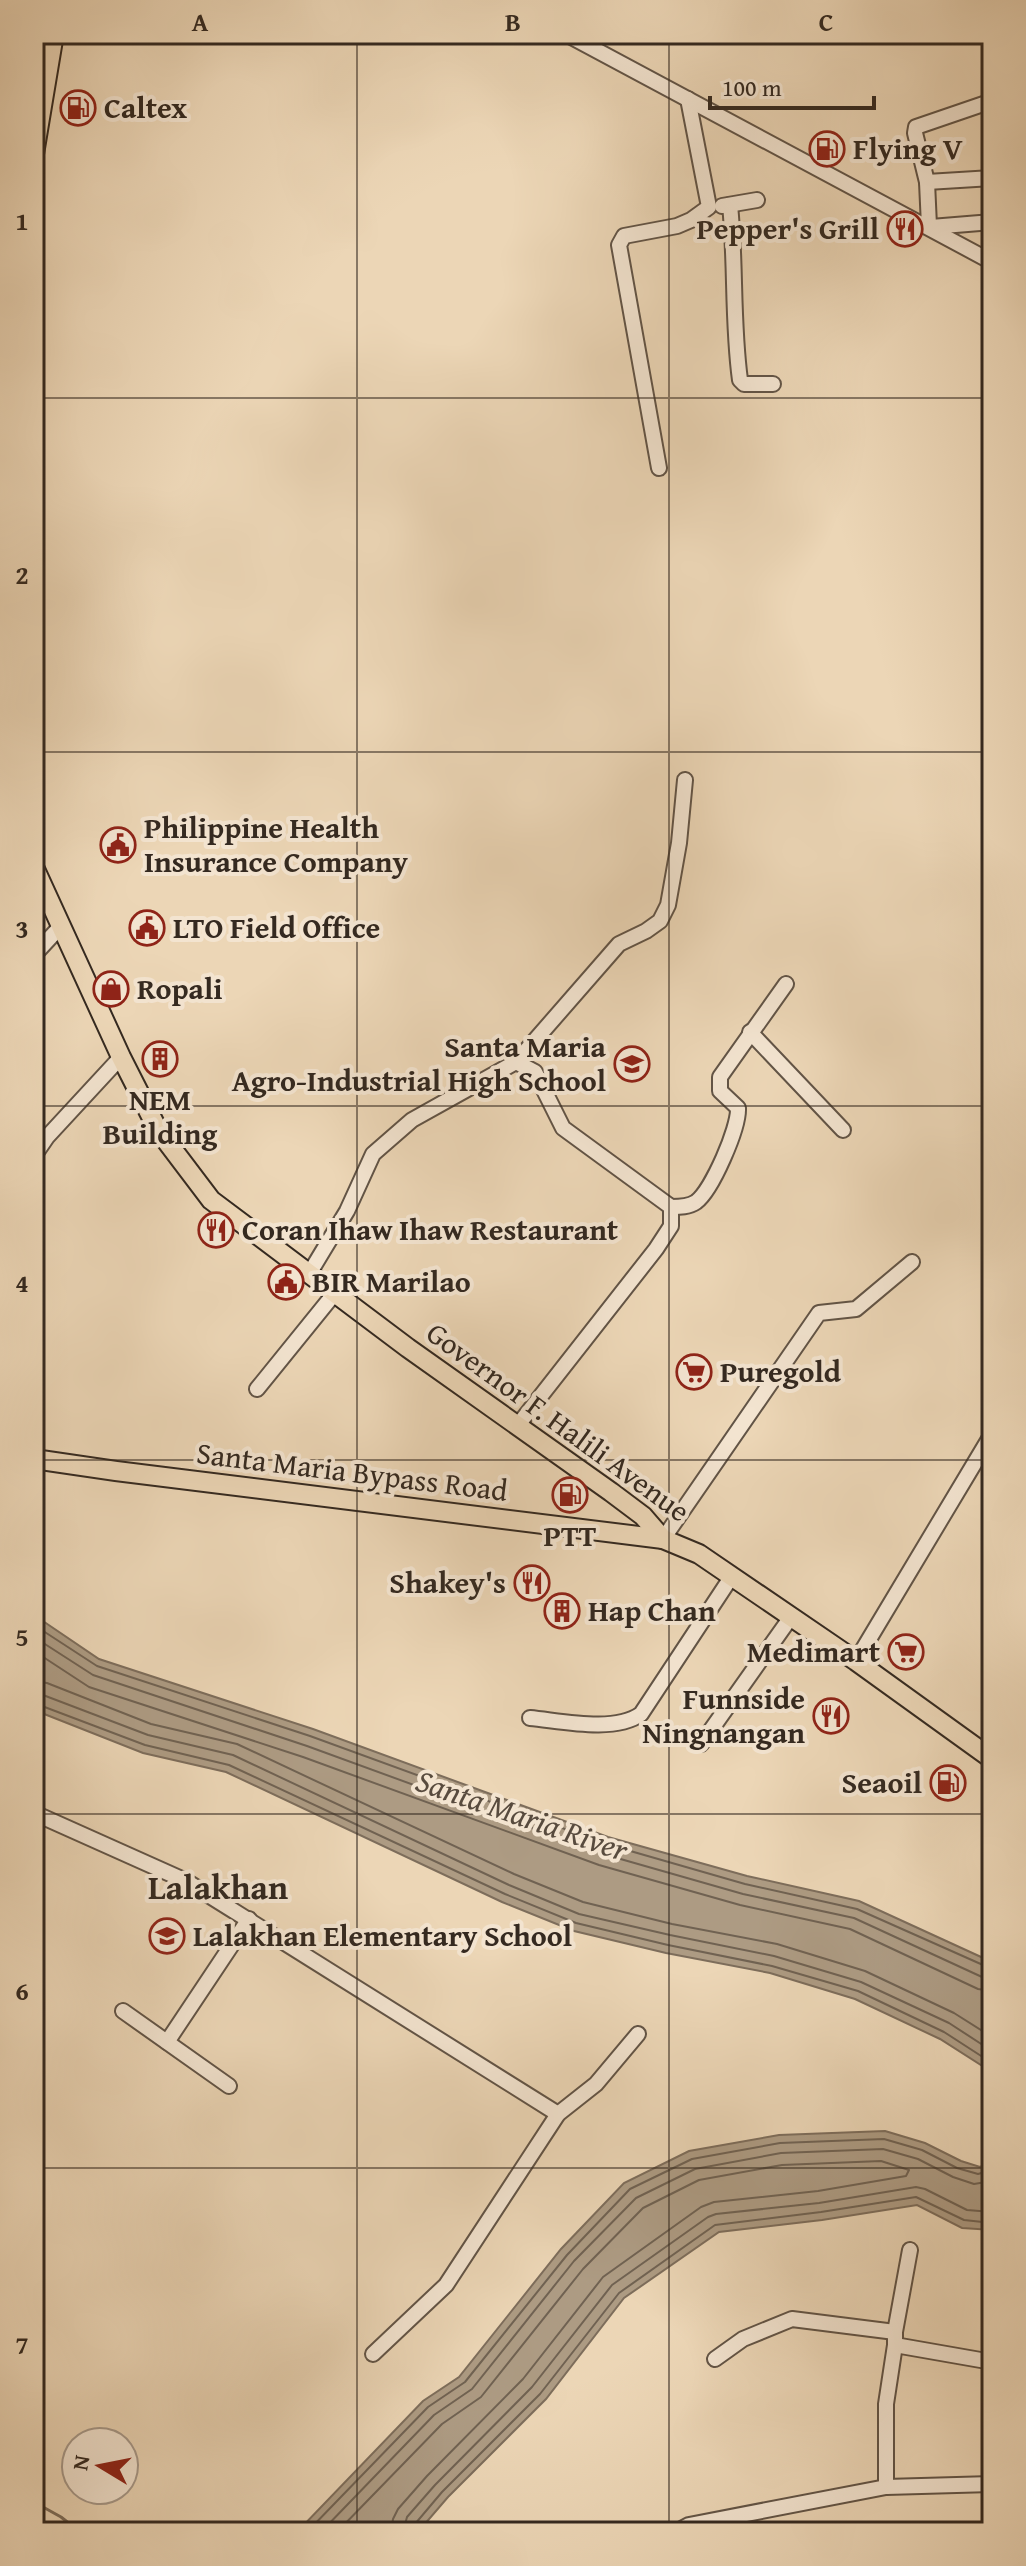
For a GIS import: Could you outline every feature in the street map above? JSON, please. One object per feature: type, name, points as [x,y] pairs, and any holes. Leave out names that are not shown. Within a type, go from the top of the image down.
[{"type":"main road","points":[[34,154],[54,34]]},
{"type":"main road","name":"Governor F. Halili Avenue","points":[[34,867],[158,1130],[211,1200],[334,1294],[643,1516],[663,1539],[699,1554],[732,1576],[992,1759]]},
{"type":"main road","name":"Santa Maria Bypass Road","points":[[34,1459],[663,1539]]},
{"type":"street","points":[[566,34],[992,262]]},
{"type":"street","points":[[688,99],[709,207]]},
{"type":"street","points":[[930,227],[927,182],[916,127],[992,101]]},
{"type":"street","points":[[927,182],[992,178]]},
{"type":"street","points":[[659,468],[620,240],[629,234],[677,226],[709,207],[757,200]]},
{"type":"street","points":[[730,205],[734,248],[735,346],[740,380],[744,384],[773,384]]},
{"type":"street","points":[[930,227],[992,222]]},
{"type":"street","points":[[309,1274],[347,1211],[373,1154],[412,1120],[516,1062],[619,944],[660,921],[668,905],[679,843],[685,780]]},
{"type":"street","points":[[34,955],[61,926]]},
{"type":"street","points":[[516,1062],[535,1072],[563,1128],[671,1207],[687,1206],[698,1201],[729,1147],[739,1120],[738,1108],[720,1091],[720,1077],[786,984]]},
{"type":"street","points":[[750,1032],[843,1130]]},
{"type":"street","points":[[34,1156],[47,1137],[121,1057]]},
{"type":"street","points":[[518,1425],[656,1249],[671,1226],[671,1207]]},
{"type":"street","points":[[663,1539],[819,1313],[856,1309],[912,1262]]},
{"type":"street","points":[[257,1389],[334,1294]]},
{"type":"street","points":[[856,1661],[992,1434]]},
{"type":"street","points":[[530,1718],[629,1723],[641,1714],[732,1576]]},
{"type":"street","points":[[701,1744],[791,1617]]},
{"type":"street","points":[[34,1813],[186,1881],[558,2114]]},
{"type":"street","points":[[167,2042],[249,1919]]},
{"type":"street","points":[[123,2011],[229,2086]]},
{"type":"street","points":[[373,2354],[446,2285],[558,2114],[596,2084],[638,2034]]},
{"type":"street","points":[[886,2487],[886,2404],[910,2250]]},
{"type":"street","points":[[715,2359],[743,2339],[792,2319],[895,2338],[992,2362]]},
{"type":"street","points":[[676,2532],[689,2525],[886,2487],[992,2484]]},
{"type":"water","name":"Santa Maria River","points":[[34,1615],[99,1659],[313,1729],[608,1837],[747,1876],[859,1901],[992,1962],[992,2076],[987,2069],[940,2039],[855,1999],[770,1973],[574,1931],[502,1902],[226,1772],[143,1753],[34,1710]]},
{"type":"water","points":[[885,2131],[925,2143],[980,2167],[992,2161],[992,2230],[962,2228],[917,2205],[719,2232],[624,2298],[546,2399],[448,2497],[418,2532],[297,2532],[423,2401],[459,2377],[561,2249],[624,2183],[689,2151],[779,2135]]},
{"type":"waterway","points":[[34,2502],[80,2532]]},
{"type":"place","name":"Caltex","points":[[78,108]]},
{"type":"place","name":"Flying V","points":[[827,149]]},
{"type":"place","name":"Pepper's Grill","points":[[905,229]]},
{"type":"place","name":"Philippine Health Insurance Company","points":[[118,845]]},
{"type":"place","name":"LTO Field Office","points":[[147,928]]},
{"type":"place","name":"Ropali","points":[[111,989]]},
{"type":"place","name":"NEM Building","points":[[160,1059]]},
{"type":"place","name":"Santa Maria Agro-Industrial High School","points":[[632,1064]]},
{"type":"place","name":"Coran Ihaw Ihaw Restaurant","points":[[216,1230]]},
{"type":"place","name":"BIR Marilao","points":[[286,1282]]},
{"type":"place","name":"Puregold","points":[[694,1372]]},
{"type":"place","name":"PTT","points":[[570,1495]]},
{"type":"place","name":"Shakey's","points":[[532,1583]]},
{"type":"place","name":"Hap Chan","points":[[562,1611]]},
{"type":"place","name":"Medimart","points":[[906,1652]]},
{"type":"place","name":"Funnside Ningnangan","points":[[831,1716]]},
{"type":"place","name":"Seaoil","points":[[948,1783]]},
{"type":"place","name":"Lalakhan Elementary School","points":[[167,1936]]},
{"type":"district","name":"Lalakhan","points":[[218,1887]]}]
